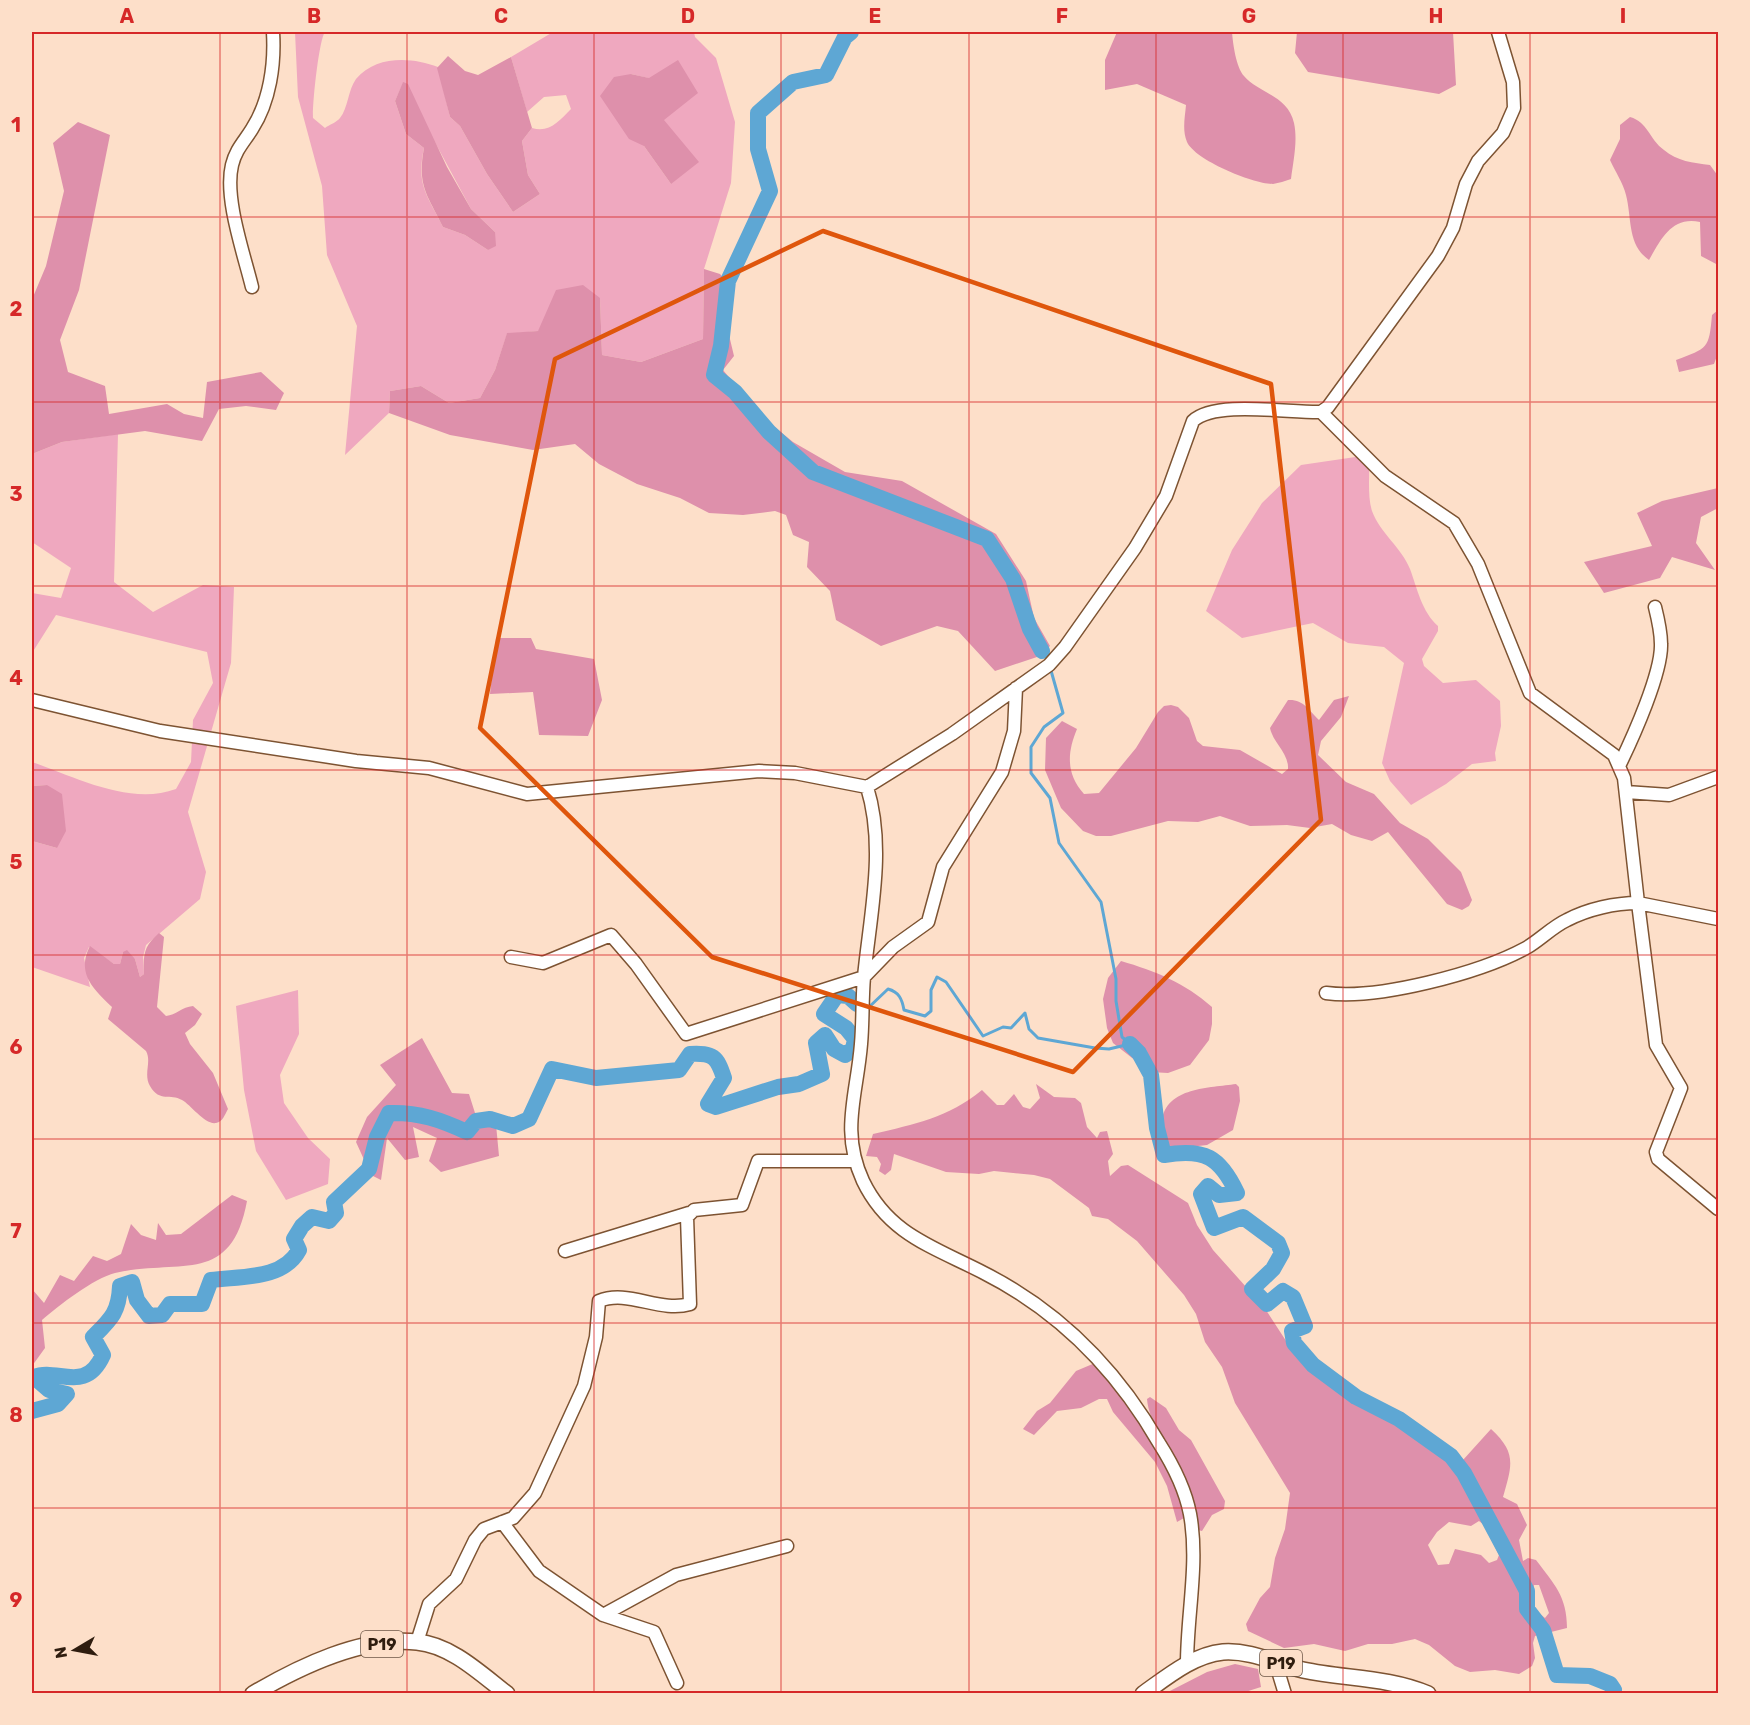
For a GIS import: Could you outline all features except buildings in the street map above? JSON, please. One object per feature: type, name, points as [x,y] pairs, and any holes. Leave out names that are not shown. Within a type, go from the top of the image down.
[{"type":"main road","name":"P19","points":[[253,1694],[316,1660],[377,1644],[417,1642],[456,1656],[507,1694]]},
{"type":"main road","name":"P19","points":[[1143,1694],[1187,1664],[1223,1652],[1275,1661],[1303,1670],[1402,1683],[1428,1694]]},
{"type":"street","points":[[252,287],[231,189],[231,166],[238,146],[252,130],[264,106],[272,71],[273,32]]},
{"type":"street","points":[[1321,412],[1349,380],[1438,255],[1453,228],[1466,184],[1478,161],[1503,133],[1511,120],[1515,96],[1498,32]]},
{"type":"street","points":[[32,700],[160,731],[356,761],[429,768],[527,794],[759,771],[795,772],[867,787],[952,734],[1049,665],[1065,647],[1135,548],[1166,495],[1192,421],[1201,414],[1224,409],[1321,412],[1385,476],[1454,523],[1478,564],[1530,693],[1614,755],[1620,764],[1626,792],[1656,1045],[1681,1088],[1656,1152],[1658,1159],[1719,1209]]},
{"type":"street","points":[[1620,764],[1637,728],[1658,664],[1661,646],[1655,607]]},
{"type":"street","points":[[511,957],[543,963],[610,935],[636,964],[686,1034],[864,977],[893,947],[928,922],[943,867],[1002,772],[1014,731],[1016,688]]},
{"type":"street","points":[[1626,792],[1669,795],[1719,777]]},
{"type":"street","points":[[867,787],[875,824],[876,864],[864,977],[861,1043],[850,1120],[855,1161],[875,1201],[898,1228],[911,1238],[985,1273],[1034,1301],[1103,1364],[1149,1424],[1181,1482],[1190,1515],[1192,1587],[1187,1664]]},
{"type":"street","points":[[1326,993],[1357,995],[1465,974],[1526,948],[1567,920],[1600,908],[1638,903],[1719,919]]},
{"type":"street","points":[[565,1251],[689,1213],[742,1205],[758,1161],[855,1161]]},
{"type":"street","points":[[417,1642],[429,1604],[456,1579],[475,1540],[484,1529],[521,1511],[535,1493],[584,1386],[596,1337],[599,1301],[619,1298],[666,1306],[690,1304],[687,1217],[689,1213]]},
{"type":"street","points":[[502,1522],[538,1571],[603,1615],[654,1632],[677,1683]]},
{"type":"street","points":[[603,1615],[676,1575],[787,1546]]},
{"type":"street","points":[[1275,1661],[1285,1694]]},
{"type":"highlighted area","points":[[823,231],[1271,384],[1321,820],[1073,1072],[712,957],[480,728],[555,359]]},
{"type":"shaded area","points":[[295,32],[325,32],[318,59],[313,118],[325,128],[340,118],[351,88],[364,71],[395,60],[417,61],[438,67],[450,117],[460,126],[487,174],[513,212],[540,194],[528,175],[522,141],[532,128],[549,127],[558,122],[571,109],[566,95],[544,97],[527,112],[511,57],[553,32],[694,32],[695,37],[716,58],[735,122],[731,183],[704,269],[703,339],[641,362],[602,355],[600,298],[538,331],[507,334],[495,370],[480,398],[449,403],[421,386],[390,391],[389,413],[345,455],[357,326],[327,255],[322,186],[298,97]],"holes":[[[631,74],[648,78],[664,120],[671,184],[644,146]],[[403,83],[471,209],[495,232],[488,250],[465,235],[443,227],[432,206],[422,181],[424,148],[406,134],[395,101]]]},
{"type":"shaded area","points":[[1117,32],[1232,32],[1241,72],[1250,82],[1279,100],[1291,114],[1296,137],[1291,179],[1273,184],[1252,180],[1225,170],[1201,156],[1192,149],[1185,137],[1186,105],[1137,84],[1105,90],[1105,60]]},
{"type":"shaded area","points":[[1297,32],[1453,32],[1456,85],[1439,94],[1308,72],[1295,53]]},
{"type":"shaded area","points":[[448,56],[465,71],[478,75],[511,57],[532,128],[522,141],[528,175],[540,194],[513,212],[487,174],[460,126],[450,117],[437,68]]},
{"type":"shaded area","points":[[678,60],[698,93],[664,120],[699,162],[671,184],[644,146],[629,139],[600,96],[614,77],[631,74],[649,78]]},
{"type":"shaded area","points":[[403,82],[408,84],[447,167],[471,209],[495,232],[496,246],[488,250],[465,235],[443,227],[428,198],[423,181],[424,148],[406,134],[395,101]]},
{"type":"shaded area","points":[[1630,117],[1641,123],[1659,146],[1669,154],[1685,161],[1710,165],[1718,176],[1718,265],[1701,256],[1700,222],[1682,222],[1668,231],[1649,260],[1637,247],[1631,231],[1625,191],[1610,160],[1620,139],[1620,125]]},
{"type":"shaded area","points":[[78,122],[110,135],[79,290],[60,340],[68,372],[105,386],[109,414],[167,404],[184,414],[203,418],[207,382],[261,372],[284,393],[276,410],[246,406],[219,409],[202,441],[145,431],[62,442],[32,454],[33,297],[46,266],[64,191],[53,143]]},
{"type":"shaded area","points":[[704,269],[720,274],[734,291],[729,335],[734,356],[723,370],[760,415],[793,442],[845,472],[902,481],[996,534],[1026,581],[1034,618],[1050,646],[1037,657],[995,671],[958,631],[937,626],[881,646],[836,620],[830,591],[807,567],[809,542],[793,535],[786,515],[775,511],[743,515],[709,513],[680,498],[637,484],[599,464],[575,444],[533,450],[450,435],[389,413],[390,391],[421,386],[449,403],[480,398],[495,370],[507,333],[538,331],[556,290],[583,285],[600,298],[602,355],[641,362],[703,339]]},
{"type":"shaded area","points":[[1718,310],[1718,353],[1714,364],[1679,372],[1676,360],[1695,353],[1705,346],[1710,335],[1712,315]]},
{"type":"shaded area","points":[[118,434],[114,582],[153,612],[203,585],[234,587],[231,663],[188,812],[206,872],[200,899],[146,945],[143,957],[144,974],[140,977],[135,959],[123,952],[120,964],[114,964],[89,947],[84,958],[90,987],[32,967],[32,841],[57,848],[47,785],[32,786],[32,762],[84,782],[122,792],[158,793],[176,789],[191,762],[193,720],[213,683],[207,652],[56,615],[32,653],[32,593],[61,598],[71,568],[32,542],[32,454],[62,442]]},
{"type":"shaded area","points":[[1369,455],[1369,491],[1372,511],[1380,526],[1402,554],[1424,607],[1438,626],[1438,631],[1422,659],[1424,666],[1443,683],[1476,680],[1500,701],[1501,726],[1495,753],[1496,761],[1472,764],[1446,784],[1411,805],[1390,781],[1382,763],[1404,663],[1384,647],[1348,643],[1313,623],[1242,638],[1206,611],[1232,550],[1262,503],[1301,465]]},
{"type":"shaded area","points":[[1718,488],[1718,508],[1701,517],[1696,543],[1715,570],[1672,557],[1660,578],[1604,593],[1584,562],[1652,546],[1637,513],[1662,501]]},
{"type":"shaded area","points":[[496,638],[531,638],[536,649],[594,659],[602,700],[588,736],[539,735],[533,692],[490,694]]},
{"type":"shaded area","points":[[1349,696],[1341,717],[1321,741],[1318,755],[1346,782],[1374,794],[1400,823],[1428,839],[1461,872],[1472,900],[1469,906],[1462,910],[1447,904],[1388,832],[1372,841],[1351,835],[1332,824],[1310,828],[1287,825],[1250,826],[1220,816],[1198,822],[1168,821],[1111,836],[1096,836],[1083,831],[1061,808],[1045,770],[1046,738],[1062,721],[1077,729],[1070,755],[1074,779],[1084,794],[1099,793],[1136,748],[1158,712],[1164,706],[1171,705],[1178,707],[1189,718],[1197,741],[1203,746],[1240,750],[1282,774],[1288,769],[1288,763],[1270,728],[1288,700],[1302,703],[1319,720],[1334,700]]},
{"type":"shaded area","points":[[47,785],[62,794],[66,831],[57,848],[32,841],[32,786]]},
{"type":"shaded area","points":[[159,933],[164,937],[157,1007],[166,1016],[193,1006],[202,1014],[195,1025],[185,1033],[190,1044],[213,1073],[228,1109],[224,1118],[216,1123],[207,1121],[182,1100],[161,1096],[154,1091],[148,1082],[146,1051],[108,1019],[112,1007],[93,987],[86,972],[86,956],[90,946],[114,964],[120,964],[123,952],[127,950],[135,959],[140,977],[144,974],[144,956],[147,946]]},
{"type":"shaded area","points":[[1121,961],[1169,979],[1191,991],[1212,1007],[1209,1040],[1190,1065],[1168,1073],[1150,1072],[1113,1043],[1107,1028],[1103,999],[1108,978]]},
{"type":"shaded area","points":[[298,990],[299,1034],[280,1075],[284,1103],[308,1138],[330,1159],[328,1184],[286,1200],[256,1151],[244,1090],[236,1006]]},
{"type":"shaded area","points":[[422,1038],[452,1093],[469,1094],[475,1113],[495,1114],[499,1156],[441,1172],[429,1161],[437,1138],[413,1127],[419,1157],[405,1160],[387,1138],[381,1180],[371,1175],[356,1142],[367,1117],[396,1085],[380,1065]]},
{"type":"shaded area","points":[[1036,1084],[1054,1097],[1075,1098],[1081,1103],[1087,1127],[1097,1138],[1100,1132],[1107,1131],[1113,1154],[1108,1161],[1110,1176],[1121,1166],[1128,1165],[1188,1203],[1197,1225],[1213,1250],[1264,1307],[1290,1347],[1323,1380],[1387,1417],[1449,1461],[1463,1460],[1491,1429],[1499,1438],[1509,1453],[1510,1460],[1509,1476],[1503,1497],[1517,1504],[1527,1525],[1519,1540],[1523,1561],[1528,1558],[1536,1560],[1558,1591],[1565,1607],[1567,1628],[1535,1636],[1533,1643],[1535,1658],[1532,1666],[1519,1674],[1495,1670],[1470,1672],[1455,1666],[1429,1645],[1415,1639],[1392,1644],[1368,1644],[1345,1651],[1314,1644],[1284,1648],[1248,1631],[1246,1624],[1260,1598],[1270,1587],[1275,1558],[1285,1529],[1290,1493],[1235,1403],[1222,1367],[1205,1342],[1196,1314],[1184,1295],[1137,1241],[1108,1219],[1092,1216],[1089,1208],[1050,1179],[994,1171],[979,1174],[946,1172],[894,1154],[891,1170],[885,1175],[879,1171],[881,1164],[877,1157],[866,1156],[873,1134],[944,1114],[982,1090],[997,1105],[1004,1105],[1014,1094],[1023,1107],[1030,1109],[1040,1098]],"holes":[[[1479,1521],[1493,1532],[1494,1545],[1499,1555],[1497,1560],[1489,1563],[1481,1555],[1455,1549],[1449,1564],[1438,1565],[1428,1545],[1437,1532],[1449,1522],[1471,1526]],[[1534,1585],[1539,1585],[1549,1613],[1545,1618],[1533,1608]]]},
{"type":"shaded area","points":[[1236,1084],[1239,1087],[1240,1101],[1233,1130],[1207,1145],[1172,1149],[1165,1144],[1162,1121],[1165,1110],[1172,1101],[1180,1095],[1202,1088]]},
{"type":"shaded area","points":[[232,1195],[247,1201],[239,1228],[229,1246],[215,1258],[199,1264],[115,1273],[87,1286],[42,1320],[45,1348],[32,1366],[32,1289],[44,1303],[60,1275],[74,1281],[93,1256],[107,1261],[121,1254],[131,1224],[141,1235],[156,1240],[158,1223],[166,1235],[181,1234]]},
{"type":"shaded area","points":[[1095,1363],[1136,1415],[1158,1451],[1185,1510],[1184,1518],[1177,1522],[1167,1486],[1155,1462],[1113,1412],[1107,1399],[1099,1399],[1081,1408],[1057,1411],[1034,1435],[1023,1429],[1037,1411],[1050,1403],[1076,1371]]},
{"type":"shaded area","points":[[1150,1397],[1166,1408],[1179,1430],[1191,1440],[1225,1501],[1224,1509],[1212,1515],[1202,1531],[1198,1530],[1191,1495],[1182,1470],[1151,1416],[1147,1399]]},
{"type":"shaded area","points":[[1235,1664],[1258,1669],[1261,1687],[1242,1693],[1166,1693],[1207,1672]]},
{"type":"waterway","points":[[851,32],[845,37],[826,75],[793,82],[758,113],[758,149],[770,191],[728,281],[721,346],[714,375],[735,392],[769,432],[813,472],[987,539],[1013,579],[1030,629],[1042,651]]},
{"type":"waterway","points":[[1050,667],[1063,713],[1044,727],[1031,747],[1031,773],[1050,798],[1059,843],[1101,902],[1116,979],[1116,1001],[1122,1037],[1130,1044]]},
{"type":"waterway","points":[[867,1009],[888,989],[899,996],[904,1010],[925,1016],[931,1011],[931,990],[937,977],[946,982],[983,1036],[1003,1027],[1011,1028],[1025,1013],[1029,1029],[1038,1038],[1109,1049],[1130,1044]]},
{"type":"waterway","points":[[32,1411],[58,1404],[67,1394],[49,1390],[34,1377],[43,1375],[79,1377],[88,1374],[96,1367],[103,1355],[93,1337],[116,1309],[120,1286],[132,1282],[137,1300],[149,1316],[162,1315],[170,1304],[202,1304],[211,1280],[260,1275],[283,1267],[292,1260],[299,1250],[294,1239],[302,1226],[312,1217],[329,1221],[336,1213],[334,1202],[369,1169],[377,1137],[389,1113],[430,1118],[467,1132],[476,1121],[490,1119],[513,1126],[529,1119],[552,1069],[596,1078],[679,1070],[690,1054],[709,1055],[716,1060],[724,1078],[708,1104],[716,1107],[778,1087],[799,1084],[822,1074],[816,1043],[825,1035],[834,1049],[845,1055],[853,1049],[855,1039],[846,1028],[824,1014],[837,995],[848,996],[857,1004]]},
{"type":"waterway","points":[[1130,1044],[1139,1053],[1151,1075],[1157,1128],[1164,1155],[1190,1153],[1210,1158],[1224,1171],[1237,1193],[1219,1195],[1208,1186],[1201,1194],[1214,1228],[1243,1217],[1278,1243],[1282,1253],[1273,1269],[1252,1289],[1267,1304],[1283,1291],[1293,1297],[1305,1326],[1292,1331],[1294,1343],[1313,1365],[1356,1397],[1399,1419],[1451,1456],[1464,1473],[1527,1591],[1527,1609],[1543,1630],[1557,1675],[1590,1676],[1610,1684],[1614,1690],[1612,1694]]}]
